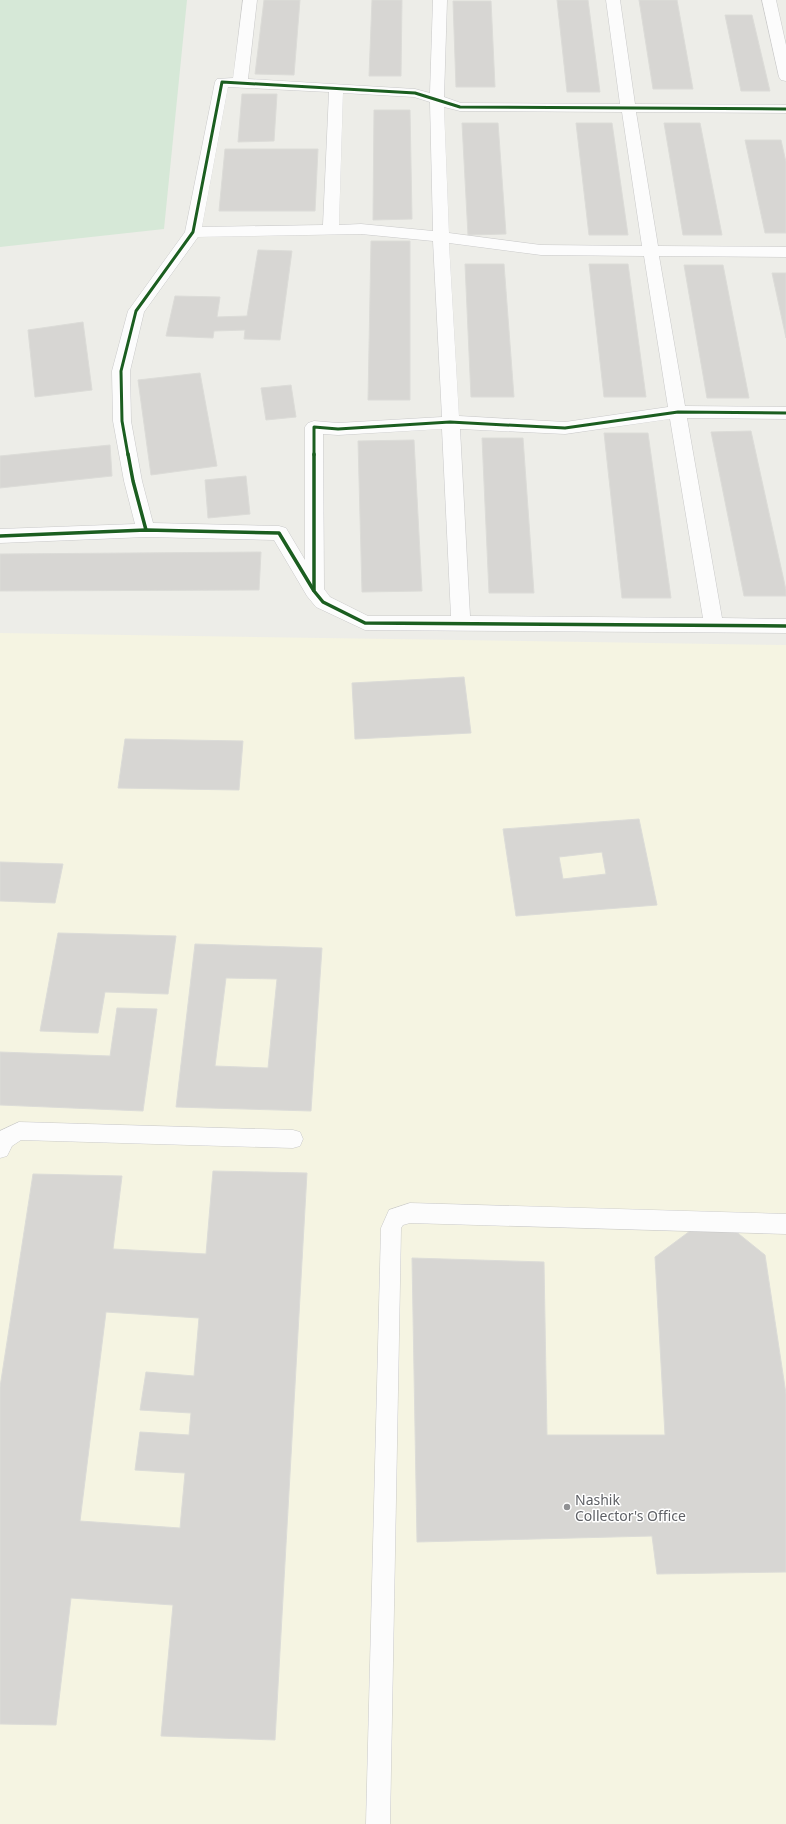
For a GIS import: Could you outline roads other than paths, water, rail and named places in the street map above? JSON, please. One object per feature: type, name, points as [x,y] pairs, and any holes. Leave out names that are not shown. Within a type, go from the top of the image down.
[{"type":"street","points":[[240,83],[250,0]]},
{"type":"street","points":[[440,0],[438,100],[441,237],[461,624]]},
{"type":"street","points":[[613,0],[627,107],[650,252],[714,626]]},
{"type":"street","points":[[769,0],[786,77]]},
{"type":"street","points":[[146,530],[133,481],[122,421],[121,371],[136,311],[194,232],[222,82],[415,93],[460,107],[786,109]]},
{"type":"street","points":[[331,229],[336,88]]},
{"type":"street","points":[[194,232],[361,229],[412,233],[541,250],[786,252]]},
{"type":"street","points":[[314,591],[314,428],[338,429],[450,422],[565,428],[678,412],[786,413]]},
{"type":"street","points":[[0,536],[146,530],[279,533],[314,591],[323,602],[365,623],[786,626]]},
{"type":"lane","points":[[0,1148],[5,1139],[19,1131],[293,1139]]},
{"type":"lane","points":[[378,1824],[391,1228],[396,1217],[410,1213],[786,1224]]},
{"type":"place","name":"Nashik Collector's Office","points":[[567,1507]]}]
